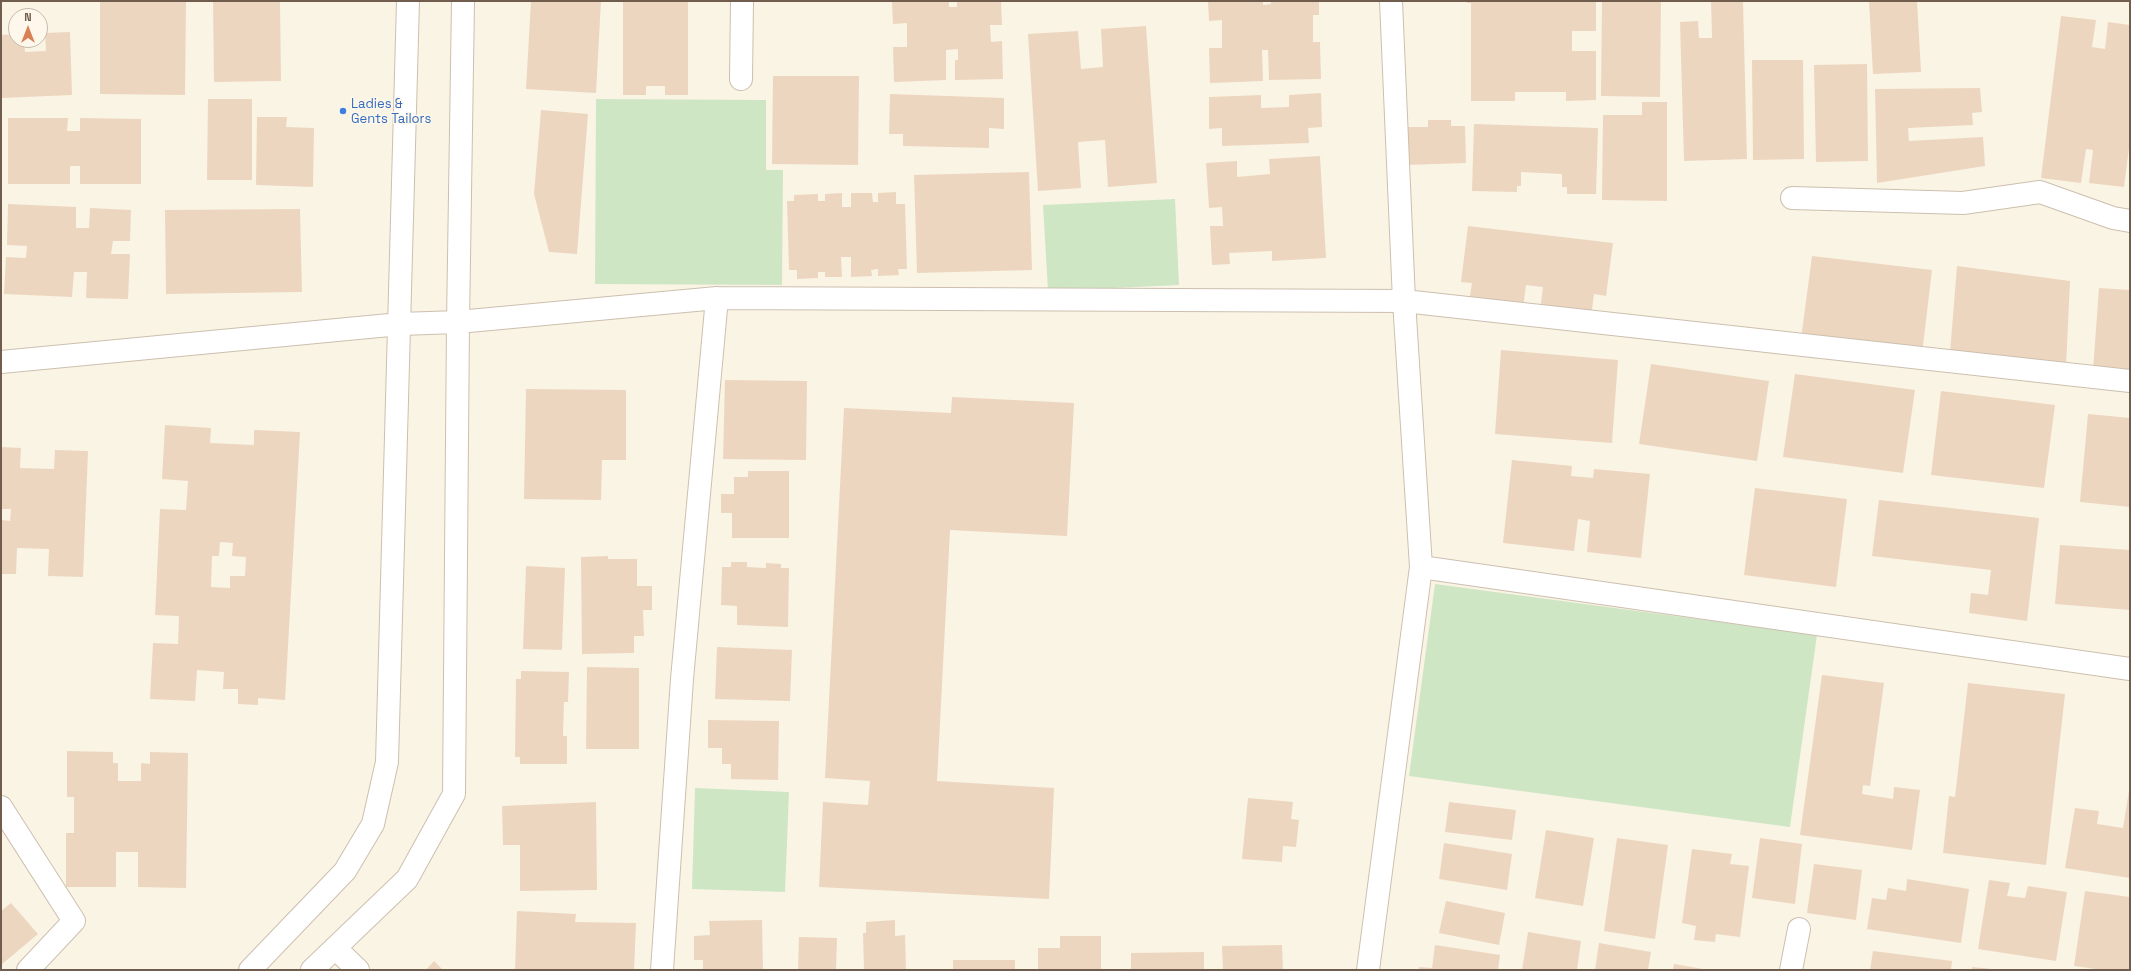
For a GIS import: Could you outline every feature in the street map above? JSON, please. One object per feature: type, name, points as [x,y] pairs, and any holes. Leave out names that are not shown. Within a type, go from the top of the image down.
[{"type":"street","points":[[250,970],[346,871],[374,824],[387,762],[408,1]]},
{"type":"street","points":[[312,970],[407,879],[454,794],[458,322],[463,1]]},
{"type":"street","points":[[741,79],[742,1]]},
{"type":"street","points":[[1368,970],[1421,567],[1404,301],[1391,1]]},
{"type":"street","points":[[1792,198],[1963,203],[2040,192],[2113,218],[2130,221]]},
{"type":"street","points":[[1,362],[400,324],[458,322],[717,298],[1404,301],[2130,381]]},
{"type":"street","points":[[662,970],[682,679],[717,298]]},
{"type":"street","points":[[1421,567],[2130,669]]},
{"type":"street","points":[[1,807],[74,921],[28,970]]},
{"type":"street","points":[[1791,970],[1799,929]]},
{"type":"street","points":[[335,948],[358,970]]},
{"type":"green space","points":[[596,99],[766,100],[766,170],[783,170],[782,285],[595,284]]},
{"type":"green space","points":[[1175,199],[1179,285],[1048,291],[1043,205]]},
{"type":"green space","points":[[1435,584],[1817,635],[1790,827],[1409,776]]},
{"type":"green space","points":[[695,788],[789,792],[785,892],[692,889]]},
{"type":"building","points":[[100,1],[186,1],[185,95],[100,94]]},
{"type":"building","points":[[213,1],[280,1],[281,81],[214,82]]},
{"type":"building","points":[[531,1],[601,1],[596,93],[526,89]]},
{"type":"building","points":[[623,1],[688,1],[688,95],[665,95],[665,86],[646,86],[646,95],[623,95]]},
{"type":"building","points":[[892,1],[949,1],[949,7],[957,7],[957,1],[1001,1],[1002,25],[990,25],[991,42],[1002,41],[1003,79],[955,80],[955,60],[958,60],[958,49],[946,50],[946,80],[894,82],[893,47],[907,47],[907,23],[893,24]]},
{"type":"building","points":[[1208,1],[1263,1],[1263,5],[1271,4],[1271,1],[1319,1],[1319,15],[1313,15],[1313,42],[1320,42],[1321,79],[1269,80],[1268,50],[1262,50],[1263,81],[1210,83],[1209,48],[1222,48],[1222,20],[1209,21]]},
{"type":"building","points":[[1467,1],[1596,1],[1596,31],[1572,31],[1572,51],[1596,51],[1596,100],[1566,101],[1566,92],[1515,92],[1515,101],[1471,101],[1471,3],[1467,3]]},
{"type":"building","points":[[1602,1],[1661,1],[1660,97],[1601,96]]},
{"type":"building","points":[[1711,1],[1743,1],[1747,159],[1684,161],[1680,22],[1698,21],[1699,38],[1712,38]]},
{"type":"building","points":[[1869,1],[1917,1],[1921,72],[1873,74]]},
{"type":"building","points":[[2061,16],[2096,20],[2092,47],[2105,49],[2108,22],[2130,25],[2130,140],[2124,187],[2089,183],[2093,150],[2086,149],[2081,183],[2041,178]]},
{"type":"building","points":[[1146,26],[1157,183],[1108,187],[1105,140],[1078,142],[1081,188],[1038,191],[1028,34],[1078,31],[1081,69],[1103,67],[1101,29]]},
{"type":"building","points":[[70,32],[72,95],[2,98],[1,35],[8,35],[8,48],[25,48],[25,52],[46,51],[46,48],[48,48],[48,33]]},
{"type":"building","points":[[1752,60],[1803,60],[1804,159],[1753,160]]},
{"type":"building","points":[[1867,64],[1868,161],[1816,162],[1814,65]]},
{"type":"building","points":[[773,76],[859,76],[858,165],[772,164]]},
{"type":"building","points":[[1980,88],[1982,112],[1972,113],[1973,125],[1908,128],[1909,141],[1983,137],[1985,166],[1877,183],[1875,89]]},
{"type":"building","points":[[1321,93],[1322,127],[1308,128],[1309,143],[1222,146],[1222,128],[1209,129],[1209,97],[1261,95],[1261,108],[1289,107],[1289,95]]},
{"type":"building","points":[[890,94],[1004,98],[1004,129],[989,128],[989,148],[903,146],[903,134],[889,134]]},
{"type":"building","points":[[208,99],[252,99],[252,180],[207,180]]},
{"type":"building","points":[[1642,102],[1667,102],[1667,201],[1602,200],[1603,115],[1642,115]]},
{"type":"building","points":[[541,110],[588,114],[577,254],[549,252],[534,194]]},
{"type":"building","points":[[257,117],[287,117],[286,127],[314,128],[313,187],[256,185]]},
{"type":"building","points":[[8,118],[68,118],[67,131],[80,131],[80,118],[141,119],[141,184],[80,184],[80,166],[70,166],[70,184],[8,184]]},
{"type":"building","points":[[1428,120],[1451,120],[1451,126],[1465,126],[1466,163],[1406,165],[1405,127],[1428,127]]},
{"type":"building","points":[[1474,124],[1598,128],[1596,194],[1567,194],[1567,187],[1562,187],[1562,174],[1521,172],[1521,186],[1517,186],[1517,192],[1472,191]]},
{"type":"building","points":[[1320,156],[1326,258],[1272,261],[1272,251],[1229,253],[1230,264],[1212,265],[1210,226],[1223,226],[1222,207],[1209,208],[1206,163],[1237,161],[1237,177],[1270,174],[1269,159]]},
{"type":"building","points":[[1029,172],[1032,270],[917,273],[914,175]]},
{"type":"building","points":[[896,192],[896,204],[905,204],[907,269],[898,269],[899,275],[878,276],[878,269],[871,270],[872,276],[851,277],[851,257],[841,257],[842,277],[825,277],[825,272],[818,272],[818,278],[797,279],[797,270],[789,270],[787,201],[794,201],[794,195],[818,194],[818,201],[825,201],[825,194],[842,193],[842,207],[851,207],[851,193],[872,193],[873,202],[878,202],[878,193]]},
{"type":"building","points":[[8,204],[76,207],[76,228],[89,228],[90,208],[131,210],[130,241],[113,241],[111,254],[130,254],[128,299],[86,298],[87,272],[74,272],[72,297],[4,294],[6,257],[26,258],[27,246],[7,245]]},
{"type":"building","points":[[300,209],[302,292],[166,294],[165,210]]},
{"type":"building","points":[[1468,226],[1613,243],[1606,296],[1594,294],[1591,317],[1540,311],[1543,287],[1526,285],[1523,308],[1469,302],[1472,283],[1461,282]]},
{"type":"building","points":[[1812,256],[1932,270],[1922,354],[1801,339]]},
{"type":"building","points":[[1957,266],[2070,281],[2066,367],[1950,353]]},
{"type":"building","points":[[2099,288],[2130,290],[2130,373],[2093,370]]},
{"type":"building","points":[[1501,350],[1618,360],[1612,443],[1495,434]]},
{"type":"building","points":[[1651,364],[1769,381],[1757,461],[1639,444]]},
{"type":"building","points":[[1795,374],[1915,390],[1903,473],[1783,457]]},
{"type":"building","points":[[725,380],[807,381],[806,460],[723,459]]},
{"type":"building","points":[[526,389],[626,390],[626,460],[602,460],[601,500],[524,499]]},
{"type":"building","points":[[1941,391],[2055,405],[2044,488],[1931,475]]},
{"type":"building","points":[[952,397],[1074,403],[1067,536],[950,530],[937,781],[1054,788],[1049,899],[819,887],[823,802],[868,805],[870,781],[825,778],[844,408],[951,413]]},
{"type":"building","points":[[2088,414],[2130,418],[2130,507],[2080,502]]},
{"type":"building","points":[[165,425],[211,428],[210,443],[254,445],[254,430],[300,432],[285,700],[258,698],[258,705],[238,704],[238,689],[223,689],[224,672],[197,670],[195,701],[150,699],[153,643],[178,644],[179,616],[155,615],[160,509],[186,510],[188,481],[162,479]],"holes":[[[220,542],[233,543],[232,556],[246,557],[245,576],[230,576],[230,588],[211,587],[212,556],[219,556]]]},
{"type":"building","points":[[1,447],[21,448],[20,468],[54,469],[55,450],[88,451],[83,577],[48,576],[49,549],[17,548],[16,574],[1,574],[1,520],[10,521],[11,509],[1,509]]},
{"type":"building","points":[[1512,460],[1572,466],[1571,476],[1593,478],[1594,469],[1650,474],[1641,558],[1587,552],[1590,521],[1578,519],[1574,551],[1503,543]]},
{"type":"building","points":[[748,471],[789,471],[789,538],[732,538],[732,513],[721,513],[721,494],[734,494],[734,477],[748,477]]},
{"type":"building","points":[[1755,488],[1847,499],[1836,587],[1744,575]]},
{"type":"building","points":[[1879,500],[2039,518],[2027,621],[1969,613],[1971,593],[1988,595],[1991,570],[1872,556]]},
{"type":"building","points":[[2060,545],[2130,550],[2130,610],[2055,604]]},
{"type":"building","points":[[608,556],[608,559],[637,559],[637,586],[652,586],[652,610],[643,610],[644,636],[634,636],[634,653],[582,654],[581,557]]},
{"type":"building","points":[[731,562],[747,562],[747,567],[766,568],[766,563],[781,564],[781,568],[789,568],[788,627],[737,625],[737,606],[721,605],[722,567],[731,567]]},
{"type":"building","points":[[526,566],[565,568],[562,650],[523,649]]},
{"type":"building","points":[[717,647],[792,650],[790,701],[715,699]]},
{"type":"building","points":[[587,667],[639,668],[639,749],[586,749]]},
{"type":"building","points":[[521,671],[569,672],[568,702],[564,702],[563,736],[567,736],[567,764],[520,764],[520,757],[515,757],[516,679],[521,679]]},
{"type":"building","points":[[1822,675],[1884,683],[1870,786],[1863,785],[1862,794],[1893,799],[1894,787],[1920,790],[1912,850],[1800,835]]},
{"type":"building","points":[[1968,683],[2065,694],[2046,865],[1943,853],[1949,796],[1955,797]]},
{"type":"building","points":[[708,720],[779,721],[778,780],[731,779],[731,764],[722,764],[722,748],[708,748]]},
{"type":"building","points":[[67,751],[113,752],[113,763],[118,763],[118,781],[141,781],[141,763],[150,764],[150,752],[188,753],[186,888],[138,887],[138,852],[116,852],[116,887],[66,887],[66,833],[74,833],[74,797],[67,797]]},
{"type":"building","points":[[2129,791],[2130,878],[2065,868],[2075,808],[2099,811],[2097,824],[2123,828]]},
{"type":"building","points":[[1248,798],[1293,802],[1291,819],[1299,820],[1296,847],[1283,846],[1282,862],[1242,859]]},
{"type":"building","points":[[596,802],[597,890],[520,891],[520,845],[503,845],[502,806]]},
{"type":"building","points":[[1449,802],[1516,810],[1512,840],[1445,832]]},
{"type":"building","points":[[1546,830],[1594,838],[1583,906],[1535,898]]},
{"type":"building","points":[[1617,838],[1668,845],[1655,939],[1604,931]]},
{"type":"building","points":[[1760,838],[1802,844],[1795,904],[1752,898]]},
{"type":"building","points":[[1444,843],[1512,854],[1507,890],[1439,879]]},
{"type":"building","points":[[1692,849],[1732,854],[1730,864],[1749,866],[1740,937],[1716,934],[1715,942],[1694,940],[1696,926],[1682,923]]},
{"type":"building","points":[[1814,864],[1862,870],[1856,920],[1807,913]]},
{"type":"building","points":[[1907,879],[1969,889],[1961,943],[1867,929],[1872,898],[1886,900],[1888,888],[1906,891]]},
{"type":"building","points":[[1989,880],[2010,883],[2007,896],[2025,898],[2028,886],[2067,892],[2056,961],[1978,949]]},
{"type":"building","points":[[2085,891],[2130,897],[2130,970],[2103,970],[2074,966]]},
{"type":"building","points":[[1446,901],[1505,913],[1499,945],[1439,933]]},
{"type":"building","points":[[11,903],[38,934],[1,965],[1,911]]},
{"type":"building","points":[[517,911],[576,914],[575,922],[636,923],[634,970],[515,970]]},
{"type":"building","points":[[762,920],[763,970],[703,970],[703,960],[694,960],[694,936],[710,935],[709,921]]},
{"type":"building","points":[[895,920],[895,936],[905,935],[906,970],[864,970],[863,933],[866,933],[866,922]]},
{"type":"building","points":[[1528,932],[1581,941],[1577,970],[1522,970]]},
{"type":"building","points":[[1060,936],[1101,936],[1101,970],[1038,970],[1038,948],[1060,948]]},
{"type":"building","points":[[799,937],[837,938],[836,970],[798,970]]},
{"type":"building","points":[[1599,943],[1651,952],[1648,970],[1595,970]]},
{"type":"building","points":[[1282,945],[1283,970],[1223,970],[1222,946]]},
{"type":"building","points":[[1435,945],[1500,955],[1498,970],[1419,970],[1419,967],[1432,968]]},
{"type":"building","points":[[1873,951],[1952,961],[1951,970],[1870,970]]},
{"type":"building","points":[[1204,952],[1204,970],[1131,970],[1131,953]]},
{"type":"building","points":[[953,960],[1015,960],[1015,970],[953,970]]},
{"type":"building","points":[[434,961],[443,970],[426,970]]},
{"type":"building","points":[[1674,964],[1703,969],[1673,970]]},
{"type":"building","points":[[1972,967],[1992,969],[1992,970],[1972,970]]},
{"type":"place","name":"Ladies & Gents Tailors","points":[[343,111]]}]
